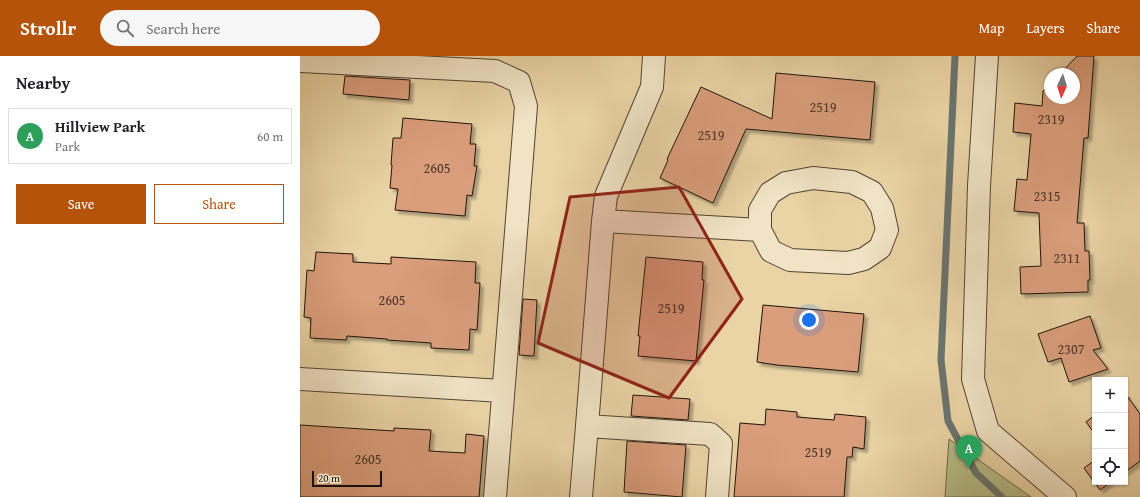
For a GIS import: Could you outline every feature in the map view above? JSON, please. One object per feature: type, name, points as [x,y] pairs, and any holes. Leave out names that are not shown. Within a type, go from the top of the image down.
[{"type":"lane","points":[[581,497],[606,196],[652,87],[654,56]]},
{"type":"lane","points":[[987,56],[979,186],[973,379],[988,431],[1065,497]]},
{"type":"lane","points":[[300,61],[496,71],[519,82],[526,106],[495,497]]},
{"type":"lane","points":[[814,178],[852,182],[872,192],[882,208],[887,230],[880,248],[864,259],[848,263],[790,260],[771,251],[760,230],[760,210],[770,193],[786,183],[814,178]]},
{"type":"lane","points":[[603,220],[760,230]]},
{"type":"lane","points":[[300,379],[503,391]]},
{"type":"lane","points":[[587,426],[710,434],[721,444],[717,497]]},
{"type":"highlighted area","points":[[679,187],[742,299],[669,398],[538,343],[570,197]]},
{"type":"green space","points":[[949,439],[1031,497],[945,497]]},
{"type":"building","points":[[1077,56],[1094,56],[1088,138],[1084,138],[1077,223],[1084,223],[1085,251],[1089,251],[1090,280],[1088,280],[1088,292],[1021,294],[1020,267],[1041,266],[1039,213],[1014,211],[1017,179],[1027,180],[1031,134],[1013,132],[1015,103],[1042,106],[1044,90],[1044,104],[1080,104],[1080,68],[1066,68]]},
{"type":"building","points":[[776,73],[875,82],[870,140],[746,129],[713,203],[660,178],[668,160],[667,159],[701,87],[772,119]]},
{"type":"building","points":[[345,76],[410,80],[409,100],[343,94]]},
{"type":"building","points":[[403,118],[472,124],[470,144],[476,144],[474,166],[477,166],[472,196],[467,195],[465,216],[395,210],[398,189],[390,188],[393,138],[401,138]]},
{"type":"building","points":[[316,252],[353,254],[353,262],[391,264],[391,257],[476,262],[475,283],[480,283],[477,330],[470,329],[469,350],[431,348],[431,343],[387,339],[347,336],[346,340],[310,338],[311,318],[304,317],[307,270],[314,271]]},
{"type":"building","points":[[646,257],[703,262],[702,280],[704,280],[696,361],[638,356],[640,336],[638,336]]},
{"type":"building","points":[[523,299],[537,300],[534,356],[519,355]]},
{"type":"building","points":[[763,305],[864,314],[858,372],[757,362]]},
{"type":"building","points":[[1090,316],[1101,348],[1093,350],[1108,369],[1069,382],[1061,358],[1048,362],[1038,334]]},
{"type":"building","points":[[633,395],[690,399],[688,420],[631,416]]},
{"type":"building","points":[[1128,397],[1140,414],[1140,461],[1128,470]]},
{"type":"building","points":[[766,409],[797,412],[797,417],[834,420],[835,414],[866,417],[864,449],[853,447],[852,457],[847,457],[844,497],[734,497],[740,423],[765,425]]},
{"type":"building","points":[[1092,417],[1092,430],[1086,422]]},
{"type":"building","points":[[300,425],[394,431],[394,428],[431,430],[429,451],[465,453],[466,434],[484,436],[479,497],[300,497]]},
{"type":"building","points":[[627,441],[686,445],[682,497],[624,492]]},
{"type":"building","points":[[1092,462],[1092,479],[1084,468]]},
{"type":"building","points":[[1096,485],[1107,485],[1100,490]]},
{"type":"waterway","points":[[955,56],[941,360],[948,421],[976,473],[1002,497]]},
{"type":"place","name":"Hillview Park","points":[[969,468]]}]
